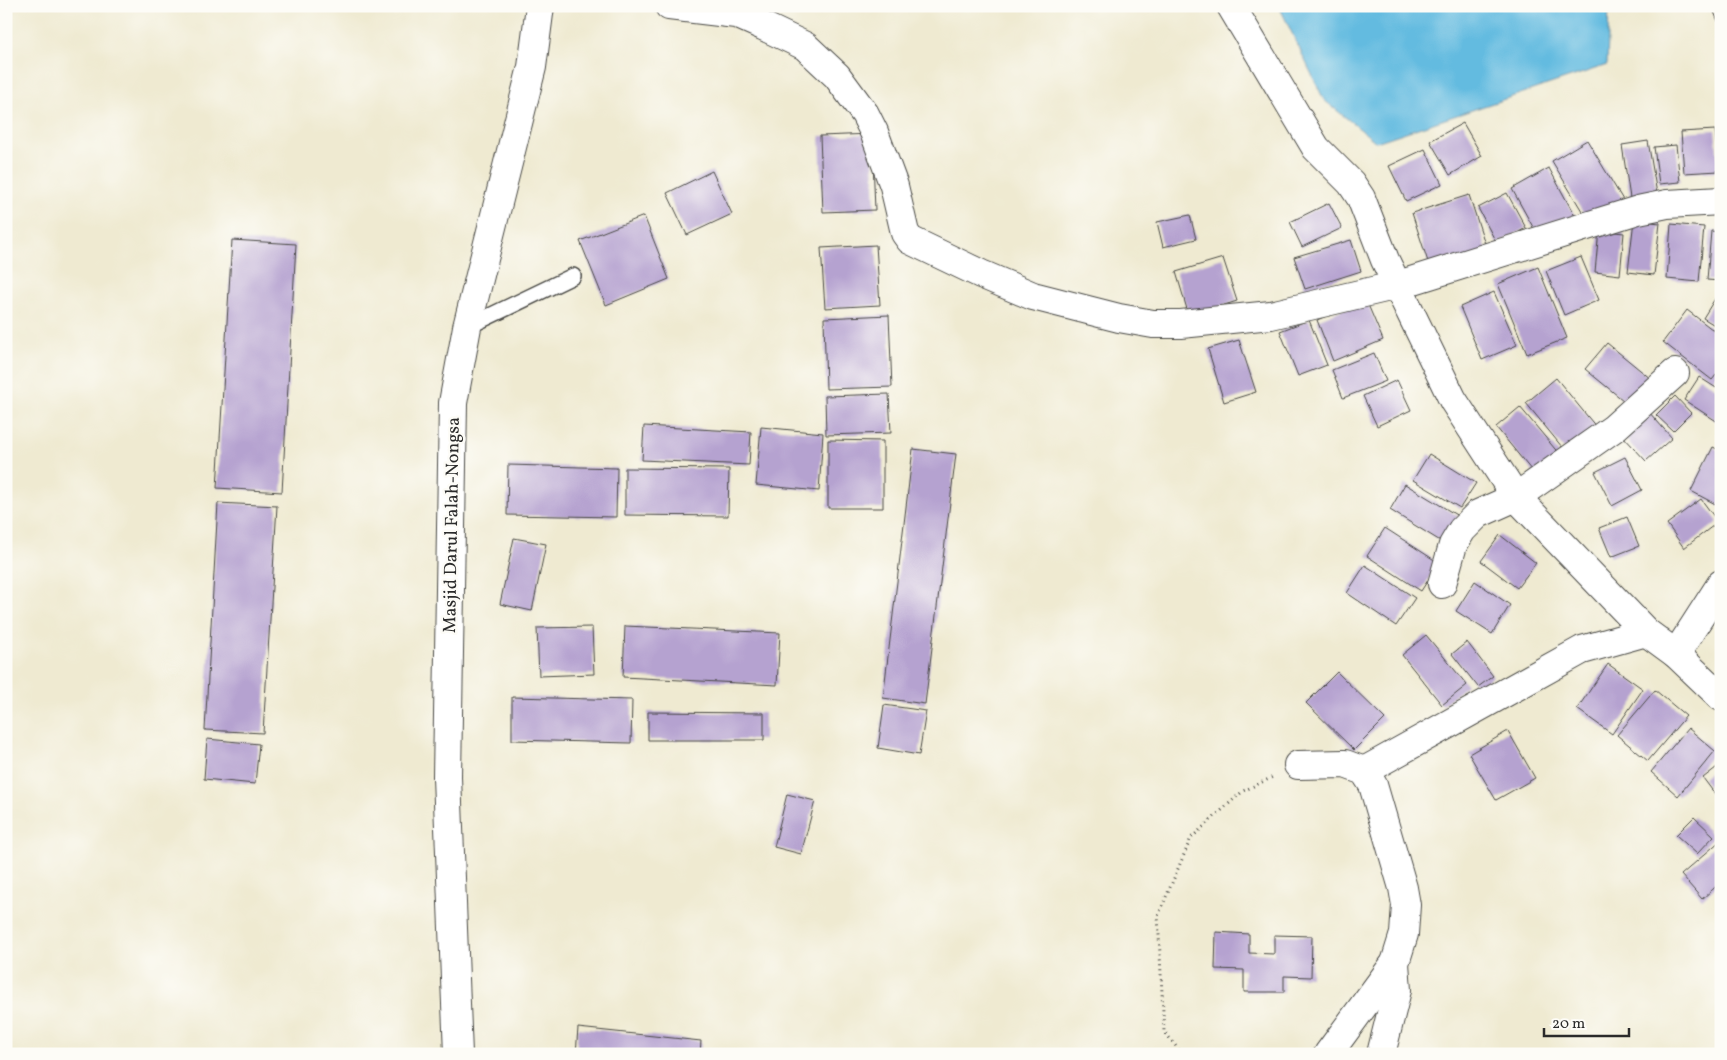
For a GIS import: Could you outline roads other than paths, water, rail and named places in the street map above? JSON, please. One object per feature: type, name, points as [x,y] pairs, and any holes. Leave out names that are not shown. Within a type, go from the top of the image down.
[{"type":"street","name":"Masjid Darul Falah-Nongsa","points":[[458,1054],[448,758],[453,403],[467,327],[532,67],[540,6]]},
{"type":"street","points":[[669,6],[736,14],[805,46],[837,76],[865,114],[874,132],[894,186],[905,233],[910,240],[981,274],[1033,296],[1118,318],[1153,324],[1181,324],[1271,315],[1398,285],[1638,210],[1667,204],[1721,201]]},
{"type":"street","points":[[1231,6],[1316,148],[1350,183],[1361,198],[1385,260],[1454,400],[1516,497],[1646,632],[1676,654],[1721,697]]},
{"type":"street","points":[[1442,584],[1453,545],[1462,530],[1478,514],[1516,497],[1614,428],[1675,373]]},
{"type":"street","points":[[1676,654],[1721,584]]},
{"type":"street","points":[[1364,771],[1582,650],[1646,632]]},
{"type":"street","points":[[1298,765],[1345,764],[1364,771],[1374,785],[1406,905],[1404,934],[1395,963],[1328,1054]]},
{"type":"street","points":[[1381,1054],[1396,990],[1395,963]]},
{"type":"lane","points":[[467,327],[573,276]]},
{"type":"water","points":[[1279,6],[1609,6],[1607,65],[1376,142],[1324,100]]}]
